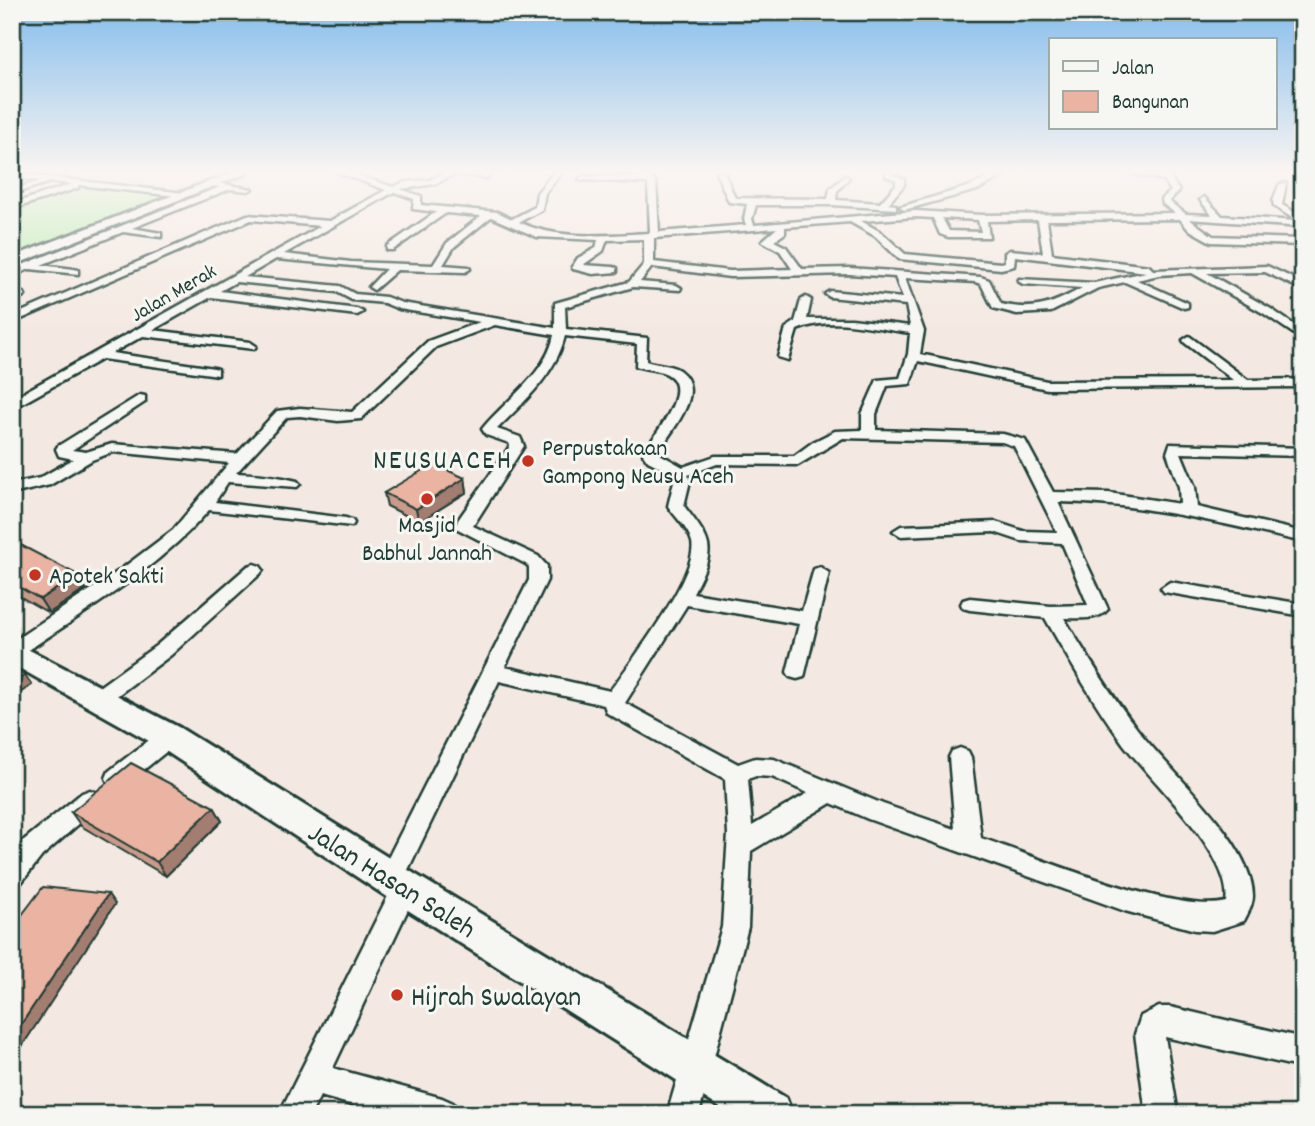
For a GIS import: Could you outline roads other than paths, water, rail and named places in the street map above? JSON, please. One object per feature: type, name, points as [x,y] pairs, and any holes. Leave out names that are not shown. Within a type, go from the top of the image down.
[{"type":"street","points":[[12,272],[19,266],[109,225]]},
{"type":"street","points":[[19,266],[134,225]]},
{"type":"street","points":[[12,320],[233,225]]},
{"type":"street","name":"Jalan Merak","points":[[12,405],[331,225]]},
{"type":"street","points":[[390,248],[423,225]]},
{"type":"street","points":[[437,267],[450,245],[476,225]]},
{"type":"street","points":[[520,225],[537,234],[603,238],[785,225]]},
{"type":"street","points":[[633,284],[649,264],[652,225]]},
{"type":"street","points":[[780,225],[782,231],[778,236],[767,241],[783,249],[798,270]]},
{"type":"street","points":[[861,225],[878,234],[902,257],[1001,266],[1010,264],[1009,253],[1012,252],[1159,272]]},
{"type":"street","points":[[940,225],[943,232],[948,234],[986,235],[984,225]]},
{"type":"street","points":[[1043,225],[1048,256]]},
{"type":"street","points":[[1189,225],[1211,239],[1303,242]]},
{"type":"street","points":[[105,226],[158,235]]},
{"type":"street","points":[[603,238],[600,249],[580,260],[577,267],[593,271],[613,270]]},
{"type":"street","points":[[273,256],[334,264],[465,269]]},
{"type":"street","points":[[649,264],[730,274],[774,274],[798,270],[849,271],[981,279],[997,306],[1009,310],[1059,307],[1082,291],[1095,286],[1159,272],[1267,269],[1303,287]]},
{"type":"street","points":[[19,266],[74,272]]},
{"type":"street","points":[[374,287],[395,266]]},
{"type":"street","points":[[1189,270],[1267,311],[1303,337]]},
{"type":"street","points":[[869,434],[869,414],[882,383],[905,381],[914,356],[918,331],[899,275]]},
{"type":"street","points":[[234,279],[340,289],[359,299],[386,300],[399,306],[560,332],[643,341],[640,363],[667,370],[677,376],[684,385],[684,397],[650,454],[653,459],[677,469],[680,473],[682,480],[676,506],[701,547],[684,597],[615,699],[614,707],[737,774],[755,767],[774,768],[876,812],[1125,899],[1195,917],[1226,916],[1235,912],[1241,903],[1235,875],[1221,847],[1142,751],[1103,696],[1051,612]]},
{"type":"street","points":[[1126,279],[1184,305]]},
{"type":"street","points":[[1023,281],[1095,286]]},
{"type":"street","points":[[295,1114],[540,573],[538,566],[531,560],[469,532],[464,524],[517,446],[515,440],[489,429],[541,375],[564,319],[558,306],[633,284],[676,288]]},
{"type":"street","points":[[208,293],[357,312]]},
{"type":"street","points":[[830,294],[909,302]]},
{"type":"street","points":[[801,323],[806,300]]},
{"type":"street","points":[[13,651],[179,534],[205,505],[224,477],[282,414],[295,411],[345,418],[356,416],[432,344],[495,321]]},
{"type":"street","points":[[784,357],[792,328],[801,323],[839,323],[918,331]]},
{"type":"street","points":[[142,332],[250,346]]},
{"type":"street","points":[[1189,340],[1242,381]]},
{"type":"street","points":[[101,355],[214,372]]},
{"type":"street","points":[[914,356],[1047,385],[1242,381],[1303,383]]},
{"type":"street","points":[[87,457],[65,453],[63,449],[140,399]]},
{"type":"street","points":[[680,473],[715,460],[798,461],[818,445],[839,434],[1003,438],[1017,441],[1068,538],[1099,608],[1094,611],[1051,612],[970,604]]},
{"type":"street","points":[[1189,510],[1187,487],[1174,453],[1175,447],[1303,452]]},
{"type":"street","points":[[12,489],[45,482],[104,450],[121,448],[240,459]]},
{"type":"street","points":[[224,477],[269,479],[292,484]]},
{"type":"street","points":[[1046,497],[1109,498],[1189,510],[1303,537]]},
{"type":"street","points":[[205,505],[346,523]]},
{"type":"street","points":[[901,531],[996,527],[1021,536],[1068,538]]},
{"type":"street","points":[[99,698],[164,650],[254,570]]},
{"type":"street","points":[[797,672],[820,573]]},
{"type":"street","points":[[1170,588],[1303,610]]},
{"type":"street","points":[[684,597],[810,619]]},
{"type":"street","name":"Jalan Hasan Saleh","points":[[13,651],[169,737],[769,1114]]},
{"type":"street","points":[[493,672],[615,699]]},
{"type":"street","points":[[12,875],[33,848],[169,737]]},
{"type":"street","points":[[960,757],[968,844]]},
{"type":"street","points":[[683,1114],[735,927],[739,845],[737,774]]},
{"type":"street","points":[[739,845],[831,791]]},
{"type":"street","points":[[1163,1114],[1150,1034],[1151,1026],[1159,1022],[1170,1022],[1303,1053]]},
{"type":"street","points":[[312,1077],[442,1114]]},
{"type":"place","name":"Perpustakaan Gampong Neusu Aceh","points":[[528,461]]},
{"type":"place","name":"Masjid Babhul Jannah","points":[[427,499]]},
{"type":"place","name":"Apotek Sakti","points":[[35,575]]},
{"type":"place","name":"Hijrah Swalayan","points":[[397,995]]},
{"type":"district","name":"NEUSUACEH","points":[[443,458]]}]
